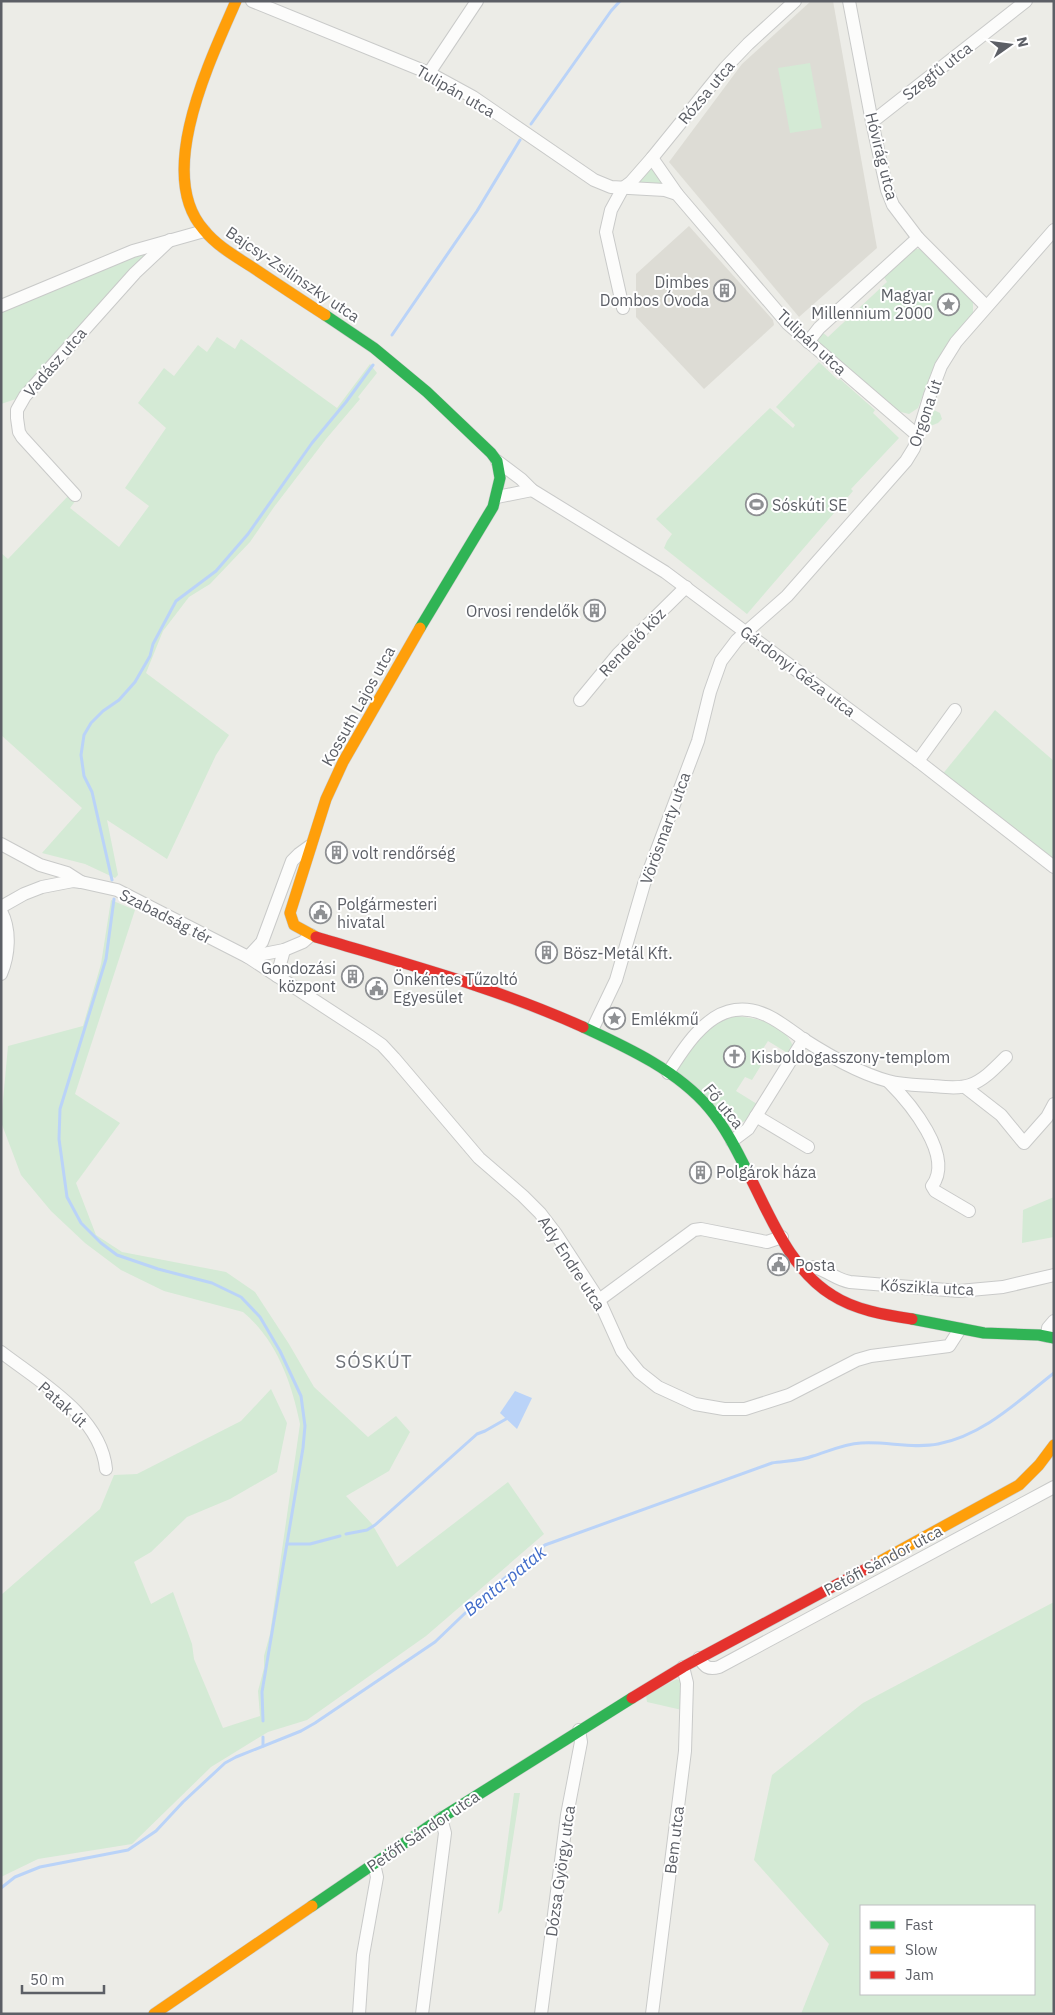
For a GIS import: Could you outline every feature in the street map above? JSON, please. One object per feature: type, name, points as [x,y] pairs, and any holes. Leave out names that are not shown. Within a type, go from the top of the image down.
[{"type":"street","name":"Bajcsy-Zsilinszky utca","points":[[236,1],[197,96],[191,115],[184,152],[187,190],[196,220],[216,243],[387,358],[464,426],[491,453],[496,461]]},
{"type":"street","name":"Tulipán utca","points":[[252,1],[429,73],[473,97],[594,180],[611,187],[665,190],[677,194]]},
{"type":"street","points":[[429,73],[477,1]]},
{"type":"street","name":"Rózsa utca","points":[[622,188],[631,182],[652,158],[748,44],[795,1]]},
{"type":"street","name":"Hóvirág utca","points":[[849,1],[887,190],[901,217],[918,238],[986,306]]},
{"type":"street","name":"Szegfű utca","points":[[872,122],[1026,1]]},
{"type":"street","name":"Tulipán utca","points":[[652,158],[677,194],[788,324],[917,435]]},
{"type":"street","points":[[622,188],[611,210],[606,232],[623,308]]},
{"type":"street","name":"Orgona út","points":[[746,632],[787,596],[906,461],[914,448],[942,366],[956,342],[1054,230]]},
{"type":"street","name":"Vadász utca","points":[[1,306],[133,251],[204,231]]},
{"type":"street","points":[[808,342],[819,328],[918,238]]},
{"type":"street","name":"Vadász utca","points":[[75,495],[22,437],[17,425],[17,410],[34,384],[135,273],[170,240]]},
{"type":"street","points":[[496,461],[500,478],[497,497],[532,490]]},
{"type":"street","name":"Gárdonyi Géza utca","points":[[496,461],[521,479],[532,490],[657,566],[686,587],[918,761],[1054,867]]},
{"type":"street","name":"Kossuth Lajos utca","points":[[311,935],[293,925],[289,914],[326,799],[343,762],[443,588],[487,519],[497,497]]},
{"type":"street","name":"Rendelő köz","points":[[580,700],[618,654],[686,587]]},
{"type":"street","name":"Vörösmarty utca","points":[[592,1030],[616,980],[644,884],[698,741],[715,674],[728,650],[746,632]]},
{"type":"street","points":[[918,761],[955,710]]},
{"type":"street","points":[[1,844],[40,865],[67,873],[81,882]]},
{"type":"street","points":[[248,957],[262,942],[292,861],[298,854],[310,846]]},
{"type":"street","points":[[40,865],[42,887]]},
{"type":"street","points":[[1,907],[24,894],[42,887],[67,882],[81,882]]},
{"type":"street","name":"Szabadság tér","points":[[81,882],[117,890],[248,957]]},
{"type":"street","points":[[1,911],[6,922],[7,951],[6,963],[1,974]]},
{"type":"street","points":[[248,957],[284,950],[303,942],[311,935]]},
{"type":"street","name":"Fő utca","points":[[311,935],[542,1010],[592,1030],[668,1072],[708,1106],[732,1141],[782,1238],[803,1268],[819,1286],[842,1300],[868,1310],[960,1329],[990,1334],[1051,1337]]},
{"type":"street","points":[[277,976],[284,950]]},
{"type":"street","name":"Ady Endre utca","points":[[248,957],[382,1045],[479,1158],[523,1196],[556,1234],[600,1300],[622,1351],[648,1381],[696,1404],[735,1410],[789,1395],[857,1360],[871,1356],[949,1346],[960,1329]]},
{"type":"street","points":[[668,1072],[682,1051],[705,1026],[714,1018],[735,1010],[751,1011],[771,1017],[804,1039],[869,1075],[889,1082],[964,1087],[984,1077],[1006,1057]]},
{"type":"street","points":[[732,1141],[743,1134],[756,1116],[804,1039]]},
{"type":"street","points":[[889,1082],[905,1098],[929,1135],[936,1154],[938,1169],[938,1175],[932,1186],[935,1190],[969,1211]]},
{"type":"street","points":[[905,1098],[912,1085]]},
{"type":"street","points":[[964,1087],[1000,1115],[1024,1143],[1047,1117],[1054,1104]]},
{"type":"street","points":[[756,1116],[808,1148]]},
{"type":"street","points":[[600,1300],[694,1230],[701,1229],[767,1242],[782,1238]]},
{"type":"street","name":"Kőszikla utca","points":[[803,1268],[812,1266],[820,1268],[850,1282],[959,1291],[1003,1287],[1054,1275]]},
{"type":"street","points":[[1051,1337],[1048,1328],[1054,1320]]},
{"type":"street","name":"Patak út","points":[[1,1352],[67,1403],[85,1421],[102,1448],[106,1469]]},
{"type":"street","name":"Petőfi Sándor utca","points":[[154,2014],[441,1818],[579,1730],[699,1658],[934,1533],[1019,1485],[1054,1445]]},
{"type":"street","name":"Petőfi Sándor utca","points":[[699,1658],[705,1667],[710,1669],[719,1667],[1054,1487]]},
{"type":"street","name":"Bem utca","points":[[652,2014],[684,1751],[687,1683],[683,1667]]},
{"type":"street","name":"Dózsa György utca","points":[[541,2014],[566,1824],[580,1742],[579,1730]]},
{"type":"street","points":[[422,2014],[445,1833],[441,1818]]},
{"type":"street","points":[[359,2014],[363,1955],[377,1877],[374,1864]]},
{"type":"shaded area","points":[[811,1],[833,1],[877,248],[799,317],[669,162],[742,64]]},
{"type":"shaded area","points":[[689,226],[773,320],[774,325],[704,389],[636,317],[636,274]]},
{"type":"green space","points":[[810,63],[822,128],[790,133],[778,68]]},
{"type":"green space","points":[[651,167],[665,184],[639,182]]},
{"type":"green space","points":[[916,249],[920,249],[973,299],[973,314],[932,371],[918,408],[909,414],[897,411],[819,343],[817,338],[822,332],[828,337],[887,282],[884,277]]},
{"type":"green space","points":[[149,252],[19,398],[1,404],[1,310],[135,254]]},
{"type":"green space","points":[[217,337],[235,349],[241,339],[337,408],[370,364],[377,373],[358,397],[360,399],[326,439],[250,542],[210,584],[189,597],[163,631],[146,673],[229,735],[216,755],[167,859],[107,820],[118,875],[115,878],[85,864],[42,853],[82,808],[1,735],[1,553],[8,559],[69,495],[76,500],[70,508],[119,547],[149,506],[125,488],[166,428],[138,403],[164,368],[174,376],[198,345],[207,352]]},
{"type":"green space","name":"Sóskúti SE","points":[[819,362],[875,410],[873,413],[899,438],[851,489],[853,491],[747,614],[664,548],[672,534],[656,519],[770,408],[793,428],[795,425],[776,407]]},
{"type":"green space","points":[[931,410],[940,413],[942,419],[938,423],[925,428]]},
{"type":"green space","points":[[995,710],[1054,761],[1054,861],[941,776]]},
{"type":"green space","points":[[111,900],[135,910],[75,1094],[120,1123],[76,1183],[96,1235],[122,1252],[226,1272],[255,1292],[314,1387],[368,1437],[396,1416],[410,1432],[389,1471],[346,1496],[372,1524],[397,1567],[508,1482],[544,1534],[426,1636],[307,1720],[268,1732],[211,1767],[132,1844],[38,1859],[1,1877],[1,1595],[100,1509],[114,1475],[137,1474],[241,1421],[271,1389],[287,1423],[277,1472],[230,1499],[187,1517],[151,1552],[134,1562],[151,1604],[173,1592],[192,1644],[194,1659],[223,1728],[260,1716],[258,1691],[270,1634],[300,1424],[297,1409],[281,1363],[265,1335],[255,1323],[243,1312],[164,1291],[121,1270],[85,1243],[51,1211],[21,1175],[1,1122],[8,1046],[83,1026],[101,964]]},
{"type":"green space","points":[[734,1016],[752,1018],[776,1026],[789,1038],[793,1046],[789,1054],[768,1041],[759,1055],[765,1059],[752,1080],[745,1077],[736,1091],[757,1104],[747,1120],[732,1127],[677,1073],[684,1059],[703,1036],[723,1019]]},
{"type":"green space","points":[[1054,1197],[1054,1237],[1022,1243],[1023,1210]]},
{"type":"green space","points":[[1054,1602],[1054,2014],[801,2014],[829,1944],[754,1860],[772,1775],[863,1703]]},
{"type":"green space","points":[[677,1679],[683,1682],[682,1710],[647,1702],[646,1695]]},
{"type":"green space","points":[[514,1793],[520,1793],[502,1910],[498,1914]]},
{"type":"water","points":[[515,1391],[532,1398],[517,1429],[500,1413]]},
{"type":"waterway","points":[[531,124],[620,1]]},
{"type":"waterway","points":[[392,335],[477,211],[520,140]]},
{"type":"waterway","points":[[112,880],[92,792],[84,776],[81,755],[84,735],[91,723],[103,711],[119,700],[135,682],[150,656],[153,644],[176,601],[216,571],[248,534],[312,443],[346,402],[373,365]]},
{"type":"waterway","points":[[114,899],[106,959],[60,1109],[59,1139],[67,1197],[81,1223],[101,1243],[117,1255],[158,1269],[212,1283],[241,1297],[260,1317],[280,1351],[301,1396],[305,1426],[303,1448],[262,1692],[263,1721]]},
{"type":"waterway","name":"Benta-patak","points":[[1,1888],[15,1877],[40,1867],[128,1850],[156,1831],[183,1802],[225,1763],[301,1731],[315,1723],[435,1642],[484,1595],[545,1545],[772,1463],[803,1459],[855,1444],[928,1445],[955,1440],[1000,1416],[1054,1373]]},
{"type":"waterway","points":[[346,1534],[367,1530],[375,1525],[477,1434],[506,1419]]},
{"type":"waterway","points":[[287,1544],[310,1544],[340,1536]]},
{"type":"waterway","points":[[263,1737],[263,1746]]},
{"type":"traffic: fast","points":[[325,315],[374,348],[427,392],[497,461],[500,478],[493,507],[420,628]]},
{"type":"traffic: fast","points":[[583,1027],[650,1061],[682,1082],[696,1094],[721,1124],[750,1177]]},
{"type":"traffic: fast","points":[[912,1319],[984,1333],[1039,1335],[1054,1338]]},
{"type":"traffic: fast","points":[[312,1906],[441,1818],[632,1698]]},
{"type":"traffic: slow","points":[[236,1],[213,53],[192,116],[186,148],[184,179],[190,206],[204,230],[220,246],[325,315]]},
{"type":"traffic: slow","points":[[316,937],[294,925],[290,913],[326,799],[343,762],[420,628]]},
{"type":"traffic: slow","points":[[875,1564],[1019,1485],[1039,1465],[1054,1445]]},
{"type":"traffic: slow","points":[[154,2014],[312,1906]]},
{"type":"traffic: jam","points":[[316,937],[518,1000],[583,1027]]},
{"type":"traffic: jam","points":[[750,1177],[784,1242],[805,1272],[818,1284],[832,1295],[850,1305],[881,1314],[912,1319]]},
{"type":"traffic: jam","points":[[632,1698],[683,1667],[875,1564]]},
{"type":"place","name":"Dimbes Dombos Óvoda","points":[[725,291]]},
{"type":"place","name":"Magyar Millennium 2000","points":[[949,304]]},
{"type":"place","name":"Sóskúti SE","points":[[756,505]]},
{"type":"place","name":"Orvosi rendelők","points":[[595,611]]},
{"type":"place","name":"volt rendőrség","points":[[336,853]]},
{"type":"place","name":"Polgármesteri hivatal","points":[[321,913]]},
{"type":"place","name":"Bösz-Metál Kft.","points":[[547,953]]},
{"type":"place","name":"Gondozási központ","points":[[352,977]]},
{"type":"place","name":"Önkéntes Tűzoltó Egyesület","points":[[377,988]]},
{"type":"place","name":"Emlékmű","points":[[615,1019]]},
{"type":"place","name":"Kisboldogasszony-templom","points":[[735,1057]]},
{"type":"place","name":"Polgárok háza","points":[[700,1172]]},
{"type":"place","name":"Posta","points":[[779,1265]]},
{"type":"district","name":"SÓSKÚT","points":[[374,1361]]}]
